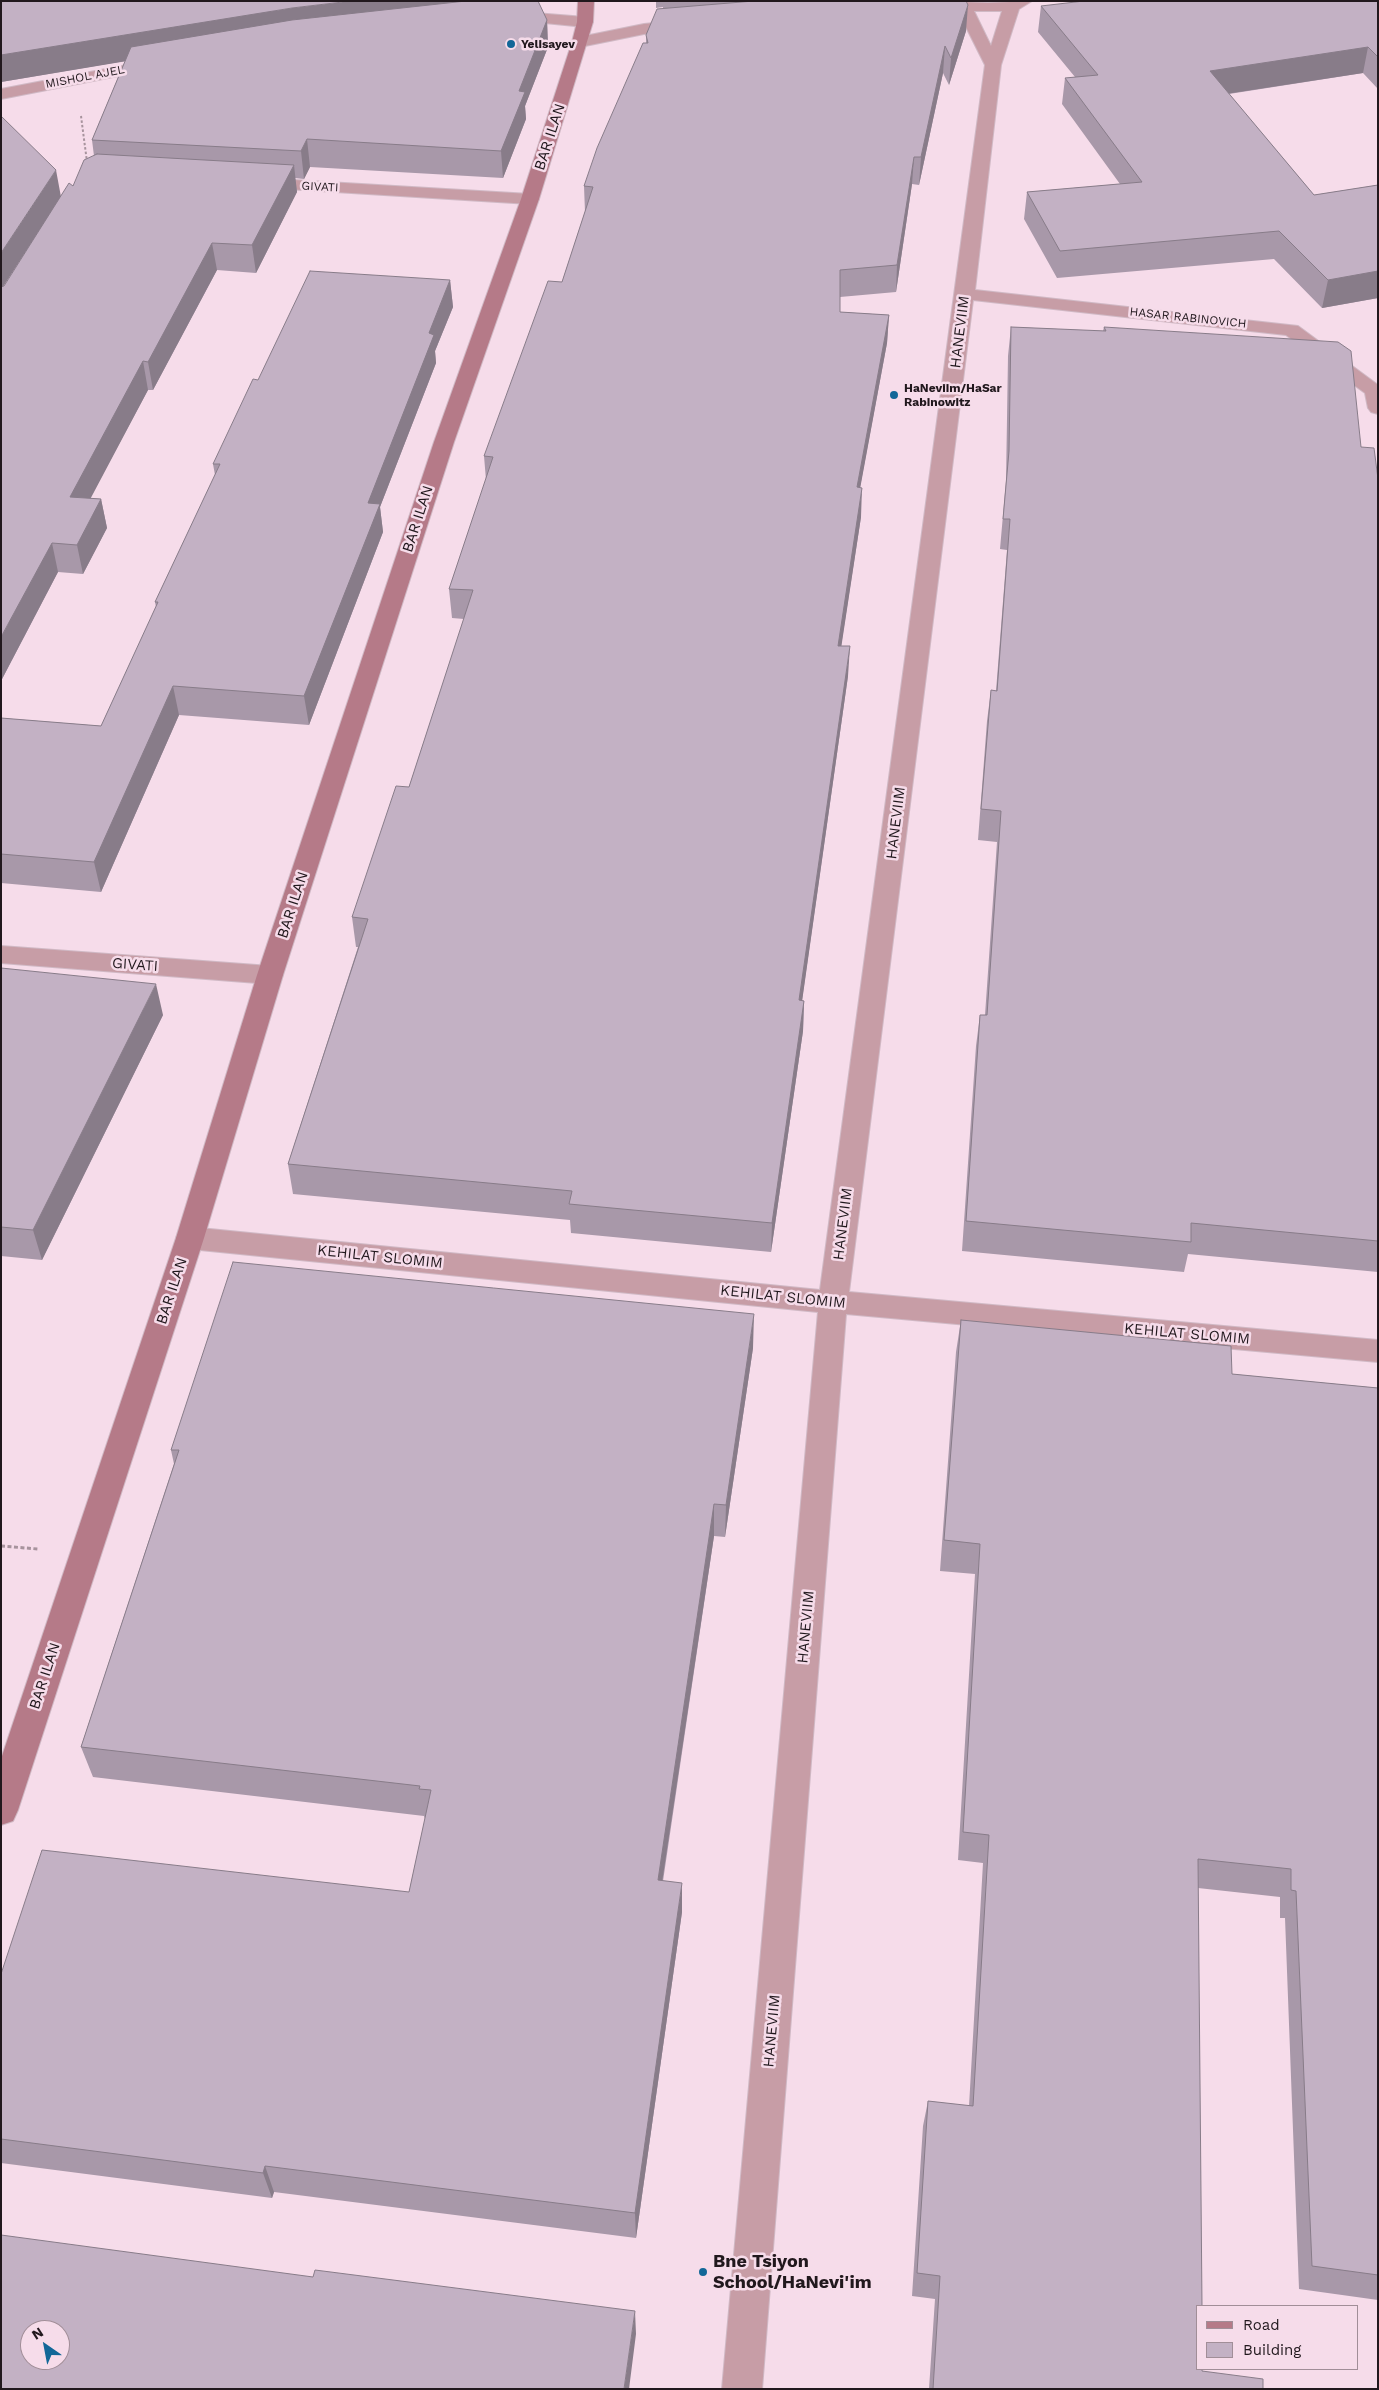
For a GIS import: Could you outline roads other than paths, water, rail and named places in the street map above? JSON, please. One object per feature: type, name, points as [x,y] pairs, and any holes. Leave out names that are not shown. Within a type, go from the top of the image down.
[{"type":"street","points":[[946,1],[963,6],[988,8],[1018,3]]},
{"type":"street","name":"HANEVIIM","points":[[742,2389],[833,1302],[965,294],[993,64],[1018,3]]},
{"type":"street","points":[[963,6],[993,64]]},
{"type":"street","points":[[493,18],[513,16],[591,18],[644,28]]},
{"type":"street","points":[[591,18],[644,28],[701,24]]},
{"type":"street","name":"BAR ILAN","points":[[1,1810],[190,1238],[270,975],[444,442],[530,199],[591,18]]},
{"type":"street","name":"MISHOL AJEL","points":[[1,94],[75,78],[170,62]]},
{"type":"street","name":"GIVATI","points":[[241,182],[530,199]]},
{"type":"street","name":"HASAR RABINOVICH","points":[[965,294],[1291,330],[1374,391],[1378,408]]},
{"type":"street","name":"GIVATI","points":[[1,954],[270,975]]},
{"type":"street","name":"KEHILAT SLOMIM","points":[[190,1238],[833,1302],[1378,1351]]},
{"type":"place","name":"Yelisayev","points":[[511,44]]},
{"type":"place","name":"HaNeviim/HaSar Rabinowitz","points":[[894,395]]},
{"type":"place","name":"Bne Tsiyon School/HaNevi'im","points":[[703,2272]]}]
